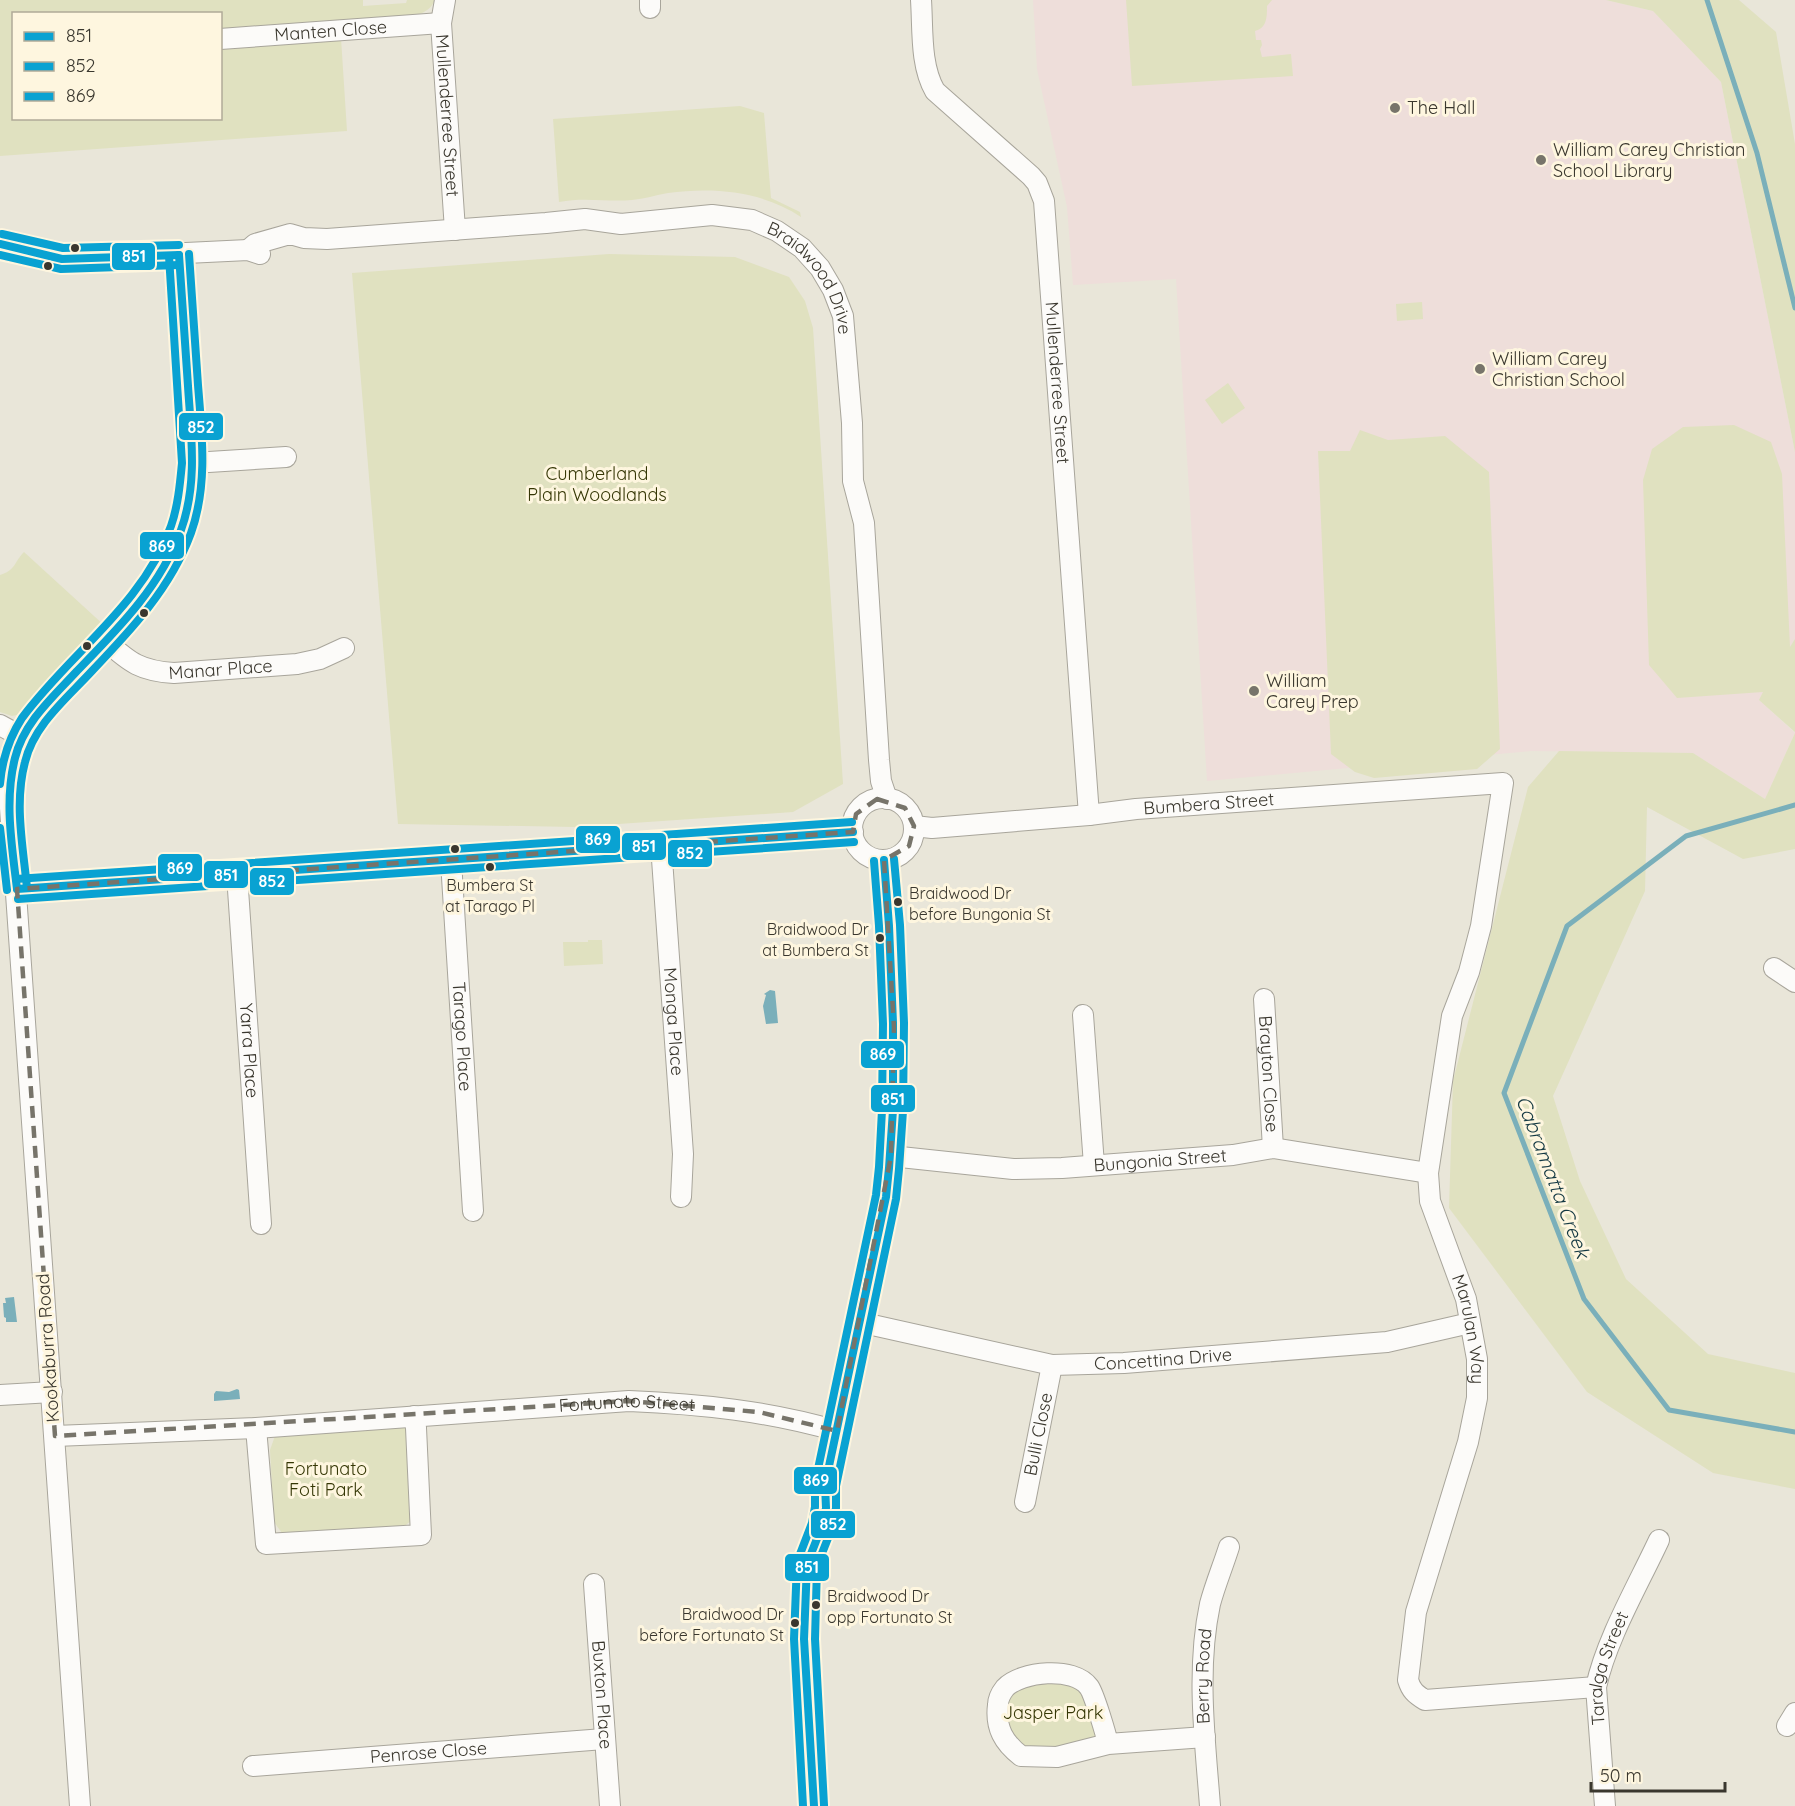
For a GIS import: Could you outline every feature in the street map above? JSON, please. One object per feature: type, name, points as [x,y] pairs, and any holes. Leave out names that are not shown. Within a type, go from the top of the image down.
[{"type":"street","name":"Mullenderree Street","points":[[445,0],[441,23],[455,230]]},
{"type":"street","name":"Mullenderree Street","points":[[921,0],[926,66],[930,83],[935,91],[1031,176],[1037,183],[1044,201],[1089,815]]},
{"type":"street","name":"Manten Close","points":[[222,39],[441,23]]},
{"type":"street","name":"Braidwood Drive","points":[[0,244],[62,259],[179,255],[248,250],[255,244],[290,234],[304,238],[327,239],[585,219],[621,224],[712,215],[753,220],[777,231],[801,248],[820,268],[833,290],[845,327],[853,435],[853,473],[864,523],[879,760],[886,799]]},
{"type":"street","points":[[0,227],[0,244]]},
{"type":"street","points":[[0,725],[22,737],[45,707],[147,594],[172,555],[190,503],[193,463],[179,255]]},
{"type":"street","points":[[193,463],[286,457]]},
{"type":"street","name":"Manar Place","points":[[106,641],[126,660],[138,667],[157,672],[174,673],[297,664],[320,659],[344,648]]},
{"type":"street","name":"Kookaburra Road","points":[[22,737],[9,794],[80,1806]]},
{"type":"street","name":"Bumbera Street","points":[[914,826],[932,828],[1136,809],[1503,783]]},
{"type":"street","name":"Marulan Way","points":[[1503,783],[1481,926],[1469,972],[1452,1016],[1428,1173],[1430,1201],[1466,1299],[1475,1341],[1477,1398],[1468,1442],[1416,1612],[1407,1680],[1410,1688],[1425,1700],[1596,1687]]},
{"type":"street","points":[[886,799],[897,802],[911,816],[914,837],[903,854],[884,860],[866,855],[855,841],[853,823],[862,807],[869,802],[886,799]]},
{"type":"street","points":[[17,889],[853,832]]},
{"type":"street","name":"Monga Place","points":[[661,845],[682,1137],[681,1197]]},
{"type":"street","points":[[814,1806],[804,1639],[807,1564],[822,1526],[826,1508],[825,1485],[886,1197],[891,1156],[894,1028],[884,860]]},
{"type":"street","name":"Tarago Place","points":[[451,861],[473,1211]]},
{"type":"street","name":"Yarra Place","points":[[237,875],[261,1224]]},
{"type":"street","points":[[1774,968],[1795,982]]},
{"type":"street","name":"Brayton Close","points":[[1264,999],[1273,1148]]},
{"type":"street","points":[[1083,1015],[1094,1165]]},
{"type":"street","name":"Bungonia Street","points":[[891,1156],[1013,1169],[1062,1168],[1233,1155],[1273,1148],[1428,1173]]},
{"type":"street","name":"Concettina Drive","points":[[859,1322],[1052,1365],[1124,1363],[1387,1342],[1470,1323]]},
{"type":"street","name":"Bulli Close","points":[[1025,1502],[1052,1365]]},
{"type":"street","points":[[0,1395],[52,1392]]},
{"type":"street","name":"Fortunato Street","points":[[55,1436],[256,1428],[629,1401],[684,1403],[759,1412],[837,1431]]},
{"type":"street","points":[[256,1428],[266,1544],[421,1535],[414,1416]]},
{"type":"street","name":"Taralga Street","points":[[1605,1806],[1596,1687],[1606,1652],[1659,1540]]},
{"type":"street","name":"Berry Road","points":[[1210,1806],[1205,1737],[1204,1663],[1211,1603],[1229,1547]]},
{"type":"street","name":"Buxton Place","points":[[594,1584],[610,1806]]},
{"type":"street","points":[[1108,1744],[1089,1687],[1071,1674],[1043,1674],[1018,1679],[1004,1689],[998,1700],[996,1713],[998,1727],[1003,1738],[1021,1756],[1057,1757],[1108,1744],[1205,1737]]},
{"type":"street","name":"Penrose Close","points":[[253,1766],[604,1739]]},
{"type":"highlighted area","points":[[877,799],[905,808],[914,826],[909,846],[884,860],[894,1028],[891,1156],[837,1431],[759,1412],[629,1401],[55,1436],[17,889],[853,832],[856,814]]},
{"type":"shaded area","name":"William Carey Christian School","points":[[1033,0],[1606,0],[1653,11],[1721,82],[1795,452],[1795,639],[1759,700],[1795,733],[1765,799],[1693,753],[1531,751],[1207,781],[1176,279],[1073,285],[1067,207],[1037,69]]},
{"type":"green space","points":[[0,0],[363,0],[363,6],[406,3],[407,0],[435,0],[428,10],[417,15],[222,29],[222,12],[12,12],[12,120],[222,120],[222,47],[341,38],[347,131],[0,156]]},
{"type":"green space","points":[[1126,0],[1272,0],[1267,6],[1264,25],[1255,31],[1256,40],[1261,40],[1262,57],[1291,54],[1293,76],[1132,86]]},
{"type":"green space","points":[[1606,0],[1739,0],[1776,32],[1795,144],[1795,452],[1721,82],[1653,11]]},
{"type":"green space","points":[[740,106],[764,113],[771,198],[800,212],[801,217],[770,201],[720,191],[685,191],[632,200],[559,202],[553,119]]},
{"type":"green space","name":"Cumberland Plain Woodlands","points":[[609,254],[735,257],[789,277],[805,301],[813,328],[843,784],[793,812],[575,827],[398,824],[352,273]]},
{"type":"green space","points":[[1422,302],[1423,319],[1397,321],[1396,304]]},
{"type":"green space","points":[[1228,383],[1245,408],[1222,424],[1205,400]]},
{"type":"green space","points":[[1734,425],[1771,442],[1782,474],[1790,647],[1795,639],[1795,732],[1759,700],[1763,692],[1677,698],[1649,665],[1643,480],[1652,449],[1683,427]]},
{"type":"green space","points":[[1360,430],[1388,440],[1445,436],[1489,472],[1500,749],[1477,769],[1374,778],[1355,772],[1331,754],[1318,451],[1350,451]]},
{"type":"green space","points":[[24,552],[106,627],[26,713],[12,716],[0,712],[0,575],[12,568]]},
{"type":"green space","points":[[1795,733],[1795,849],[1743,859],[1647,807],[1645,891],[1553,1096],[1580,1181],[1626,1279],[1708,1354],[1795,1373],[1795,1489],[1713,1473],[1587,1392],[1449,1208],[1453,1081],[1528,787],[1559,751],[1693,753],[1765,799]]},
{"type":"green space","points":[[588,940],[602,940],[603,964],[564,966],[563,942],[588,942]]},
{"type":"green space","name":"Fortunato Foti Park","points":[[401,1424],[408,1431],[411,1521],[403,1527],[288,1535],[282,1533],[274,1522],[270,1450],[275,1436]]},
{"type":"green space","name":"Jasper Park","points":[[1025,1681],[1078,1683],[1100,1736],[1079,1748],[1026,1749],[1003,1732],[1007,1696]]},
{"type":"water","points":[[770,990],[775,991],[778,1023],[766,1024],[763,1006],[766,995],[764,994]]},
{"type":"water","points":[[14,1297],[17,1322],[6,1322],[3,1303],[6,1303],[5,1298]]},
{"type":"water","points":[[237,1389],[240,1399],[214,1401],[216,1391],[229,1392]]},
{"type":"waterway","name":"Cabramatta Creek","points":[[1707,0],[1757,153],[1795,308]]},
{"type":"waterway","name":"Cabramatta Creek","points":[[1795,805],[1686,836],[1567,926],[1504,1093],[1584,1299],[1669,1410],[1795,1432]]},
{"type":"transit line","name":"869","points":[[2,234],[63,248],[179,245]]},
{"type":"transit line","name":"851","points":[[0,244],[62,259],[179,255]]},
{"type":"transit line","name":"852","points":[[27,888],[20,793],[29,749],[52,713],[149,607],[183,553],[196,515],[202,478],[202,441],[189,254]]},
{"type":"transit line","name":"852","points":[[0,255],[61,269],[179,265]]},
{"type":"transit line","name":"851","points":[[17,889],[9,807],[12,774],[19,745],[40,711],[123,623],[150,588],[172,550],[186,512],[190,494],[192,440],[179,255]]},
{"type":"transit line","name":"869","points":[[0,784],[7,750],[22,718],[143,580],[159,554],[171,526],[177,503],[182,463],[169,256]]},
{"type":"transit line","name":"869","points":[[16,879],[852,822]]},
{"type":"transit line","name":"869","points":[[0,828],[7,890]]},
{"type":"transit line","name":"851","points":[[17,889],[853,832]]},
{"type":"transit line","name":"852","points":[[18,899],[854,842]]},
{"type":"transit line","name":"852","points":[[824,1805],[815,1639],[817,1566],[832,1528],[836,1508],[836,1486],[896,1199],[899,1169],[903,1111],[904,1023],[900,925],[894,859]]},
{"type":"transit line","name":"851","points":[[814,1806],[804,1639],[807,1564],[822,1526],[826,1508],[825,1485],[886,1197],[889,1168],[893,1110],[893,1023],[884,860]]},
{"type":"transit line","name":"869","points":[[803,1806],[794,1639],[797,1562],[812,1523],[815,1483],[876,1195],[879,1167],[883,1024],[874,861]]},
{"type":"place","name":"The Hall","points":[[1395,108]]},
{"type":"place","name":"William Carey Christian School Library","points":[[1541,160]]},
{"type":"place","name":"William Carey Christian School","points":[[1480,369]]},
{"type":"place","name":"William Carey Prep","points":[[1254,691]]},
{"type":"place","name":"Bumbera St at Tarago Pl","points":[[490,867]]},
{"type":"place","name":"Braidwood Dr before Bungonia St","points":[[898,902]]},
{"type":"place","name":"Braidwood Dr at Bumbera St","points":[[880,938]]},
{"type":"place","name":"Braidwood Dr opp Fortunato St","points":[[816,1605]]},
{"type":"place","name":"Braidwood Dr before Fortunato St","points":[[795,1623]]}]
